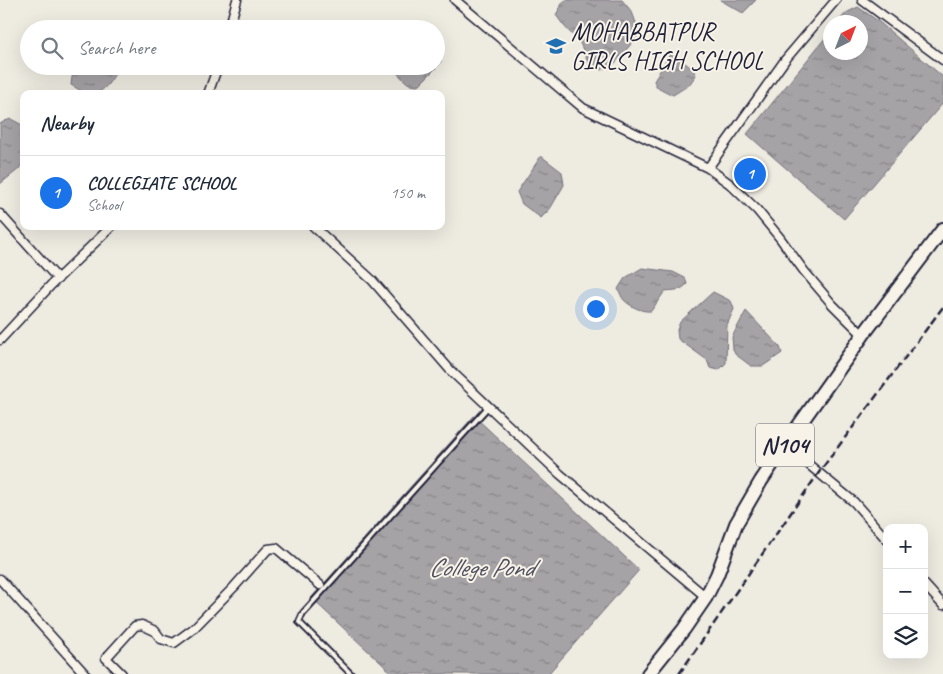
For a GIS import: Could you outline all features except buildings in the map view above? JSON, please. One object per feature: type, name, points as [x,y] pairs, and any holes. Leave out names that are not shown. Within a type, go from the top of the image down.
[{"type":"highway","name":"N104","points":[[648,674],[706,597],[717,575],[736,524],[761,481],[863,335],[943,229]]},
{"type":"street","points":[[231,20],[237,0]]},
{"type":"street","points":[[455,0],[583,108],[708,168],[730,184],[757,210],[804,271],[832,304],[863,335]]},
{"type":"street","points":[[708,168],[785,60],[836,0]]},
{"type":"street","points":[[862,0],[943,60]]},
{"type":"street","points":[[209,90],[215,75]]},
{"type":"street","points":[[0,214],[58,279]]},
{"type":"street","points":[[0,340],[108,230]]},
{"type":"street","points":[[316,230],[372,280],[451,371],[560,474],[706,597]]},
{"type":"street","points":[[785,445],[854,502],[883,535]]},
{"type":"street","points":[[122,674],[106,658],[135,626],[142,625],[155,631],[161,639],[174,643],[193,629],[268,549],[276,548],[320,585]]},
{"type":"street","points":[[0,579],[85,674]]},
{"type":"street","points":[[928,588],[943,605]]},
{"type":"lane","points":[[351,674],[299,622],[303,613],[488,406]]},
{"type":"water","points":[[566,0],[622,0],[632,12],[639,31],[637,37],[615,63],[601,70],[594,68],[589,64],[580,43],[556,15]]},
{"type":"water","points":[[720,0],[756,0],[743,13]]},
{"type":"water","points":[[858,7],[878,21],[943,77],[943,103],[844,219],[747,134],[823,41],[823,60],[868,60],[868,15],[844,15]]},
{"type":"water","points":[[670,54],[688,66],[696,75],[689,85],[673,95],[657,87],[654,81]]},
{"type":"water","points":[[73,75],[114,75],[103,90],[79,90],[71,85]]},
{"type":"water","points":[[399,75],[429,75],[419,85],[415,86]]},
{"type":"water","points":[[11,119],[20,124],[20,167],[0,184],[0,124]]},
{"type":"water","points":[[541,156],[562,172],[564,185],[550,209],[541,218],[522,204],[517,192]]},
{"type":"water","points":[[642,268],[673,272],[685,278],[687,284],[680,289],[665,291],[651,311],[640,310],[624,300],[618,289],[625,278]]},
{"type":"water","points":[[713,292],[731,301],[734,309],[727,325],[726,363],[719,370],[710,368],[707,360],[678,339],[677,330],[680,322]]},
{"type":"water","points":[[746,311],[780,347],[782,353],[763,366],[751,366],[735,354],[733,349],[732,337]]},
{"type":"water","name":"College Pond","points":[[474,416],[639,570],[548,674],[393,674],[311,598]]},
{"type":"railway","points":[[679,674],[820,471],[943,307]]},
{"type":"place","name":"MOHABBATPUR GIRLS HIGH SCHOOL","points":[[556,46]]},
{"type":"place","name":"COLLEGIATE SCHOOL","points":[[750,174]]}]
